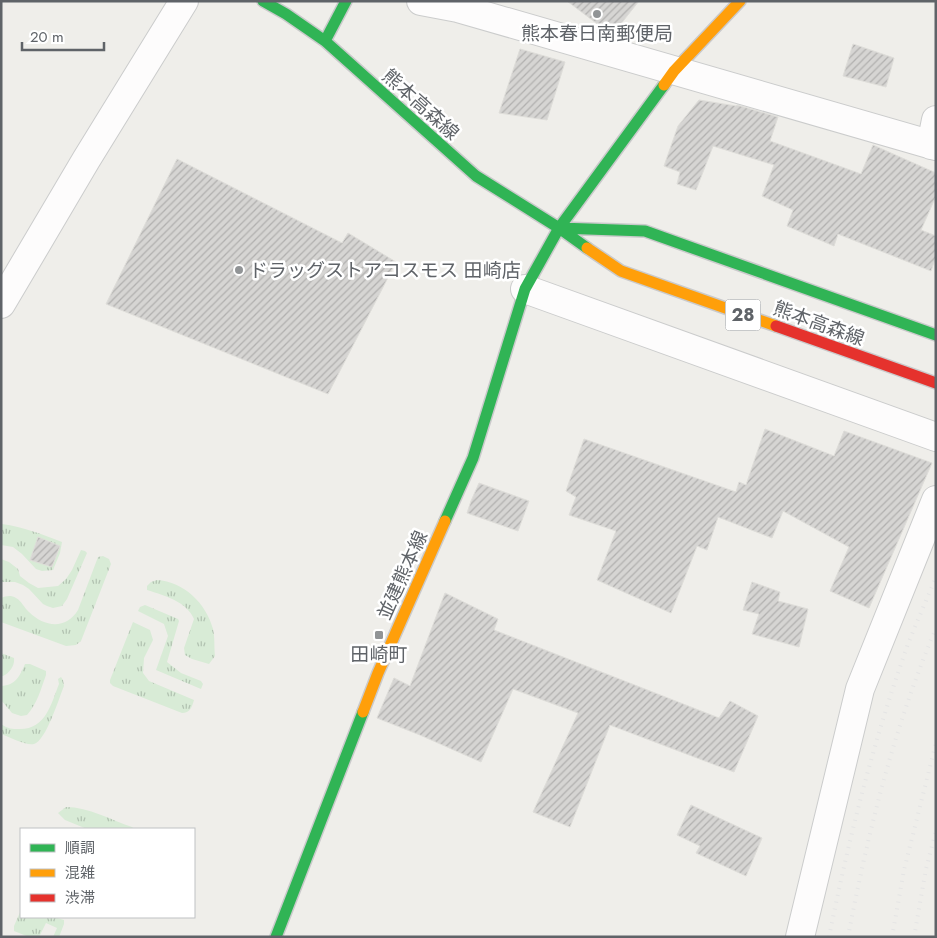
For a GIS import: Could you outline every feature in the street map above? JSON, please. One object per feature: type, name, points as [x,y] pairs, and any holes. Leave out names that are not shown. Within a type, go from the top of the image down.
[{"type":"main road","name":"熊本高森線","points":[[263,1],[286,14],[325,41],[476,176],[559,228],[620,271],[936,383]]},
{"type":"main road","points":[[325,41],[346,1]]},
{"type":"main road","name":"並建熊本線","points":[[276,937],[378,673],[474,458],[525,289],[559,228],[674,71],[740,1]]},
{"type":"main road","name":"熊本高森線","points":[[559,228],[645,231],[936,335]]},
{"type":"street","points":[[1,304],[86,160],[184,1]]},
{"type":"street","points":[[421,1],[461,5],[674,71],[934,137]]},
{"type":"street","points":[[525,289],[936,437]]},
{"type":"street","points":[[800,937],[860,690],[936,500]]},
{"type":"green space","points":[[2,524],[25,529],[62,542],[53,570],[42,571],[36,569],[13,547],[1,545]]},
{"type":"green space","points":[[81,550],[87,553],[67,599],[62,606],[53,608],[47,606],[23,585],[15,582],[1,582],[1,559],[18,569],[20,576],[38,588],[58,586],[72,570]]},
{"type":"green space","points":[[103,556],[109,559],[111,564],[81,641],[76,645],[66,646],[1,622],[1,598],[8,596],[18,599],[29,612],[41,621],[55,624],[67,621],[78,610],[98,557]]},
{"type":"green space","points":[[157,580],[176,585],[185,590],[205,611],[210,620],[214,635],[215,656],[209,664],[185,655],[184,648],[194,619],[180,603],[147,590],[147,586],[151,582]]},
{"type":"green space","points":[[145,605],[178,619],[167,662],[181,673],[201,681],[203,684],[201,689],[156,670],[168,636],[164,624],[138,611],[140,607]]},
{"type":"green space","points":[[133,622],[150,630],[153,640],[144,658],[143,673],[149,681],[194,700],[189,711],[182,713],[113,686],[110,683]]},
{"type":"green space","points":[[1,653],[14,658],[12,668],[3,676],[1,676]]},
{"type":"green space","points":[[25,664],[30,664],[46,671],[46,675],[33,706],[27,715],[21,716],[12,713],[1,700],[1,686],[14,682]]},
{"type":"green space","points":[[61,677],[64,686],[39,741],[34,744],[27,744],[1,734],[1,724],[6,727],[20,729],[29,728],[42,720],[50,707],[59,684],[58,679]]},
{"type":"green space","points":[[66,807],[83,809],[133,828],[85,828],[65,820],[58,813]]},
{"type":"green space","points":[[20,912],[20,918],[57,918],[64,920],[59,937],[53,937],[57,928],[46,923],[39,937],[29,937],[14,931],[14,926]]},
{"type":"building","points":[[567,1],[639,1],[612,35]]},
{"type":"building","points":[[853,44],[894,58],[886,87],[843,76]]},
{"type":"building","points":[[520,49],[565,62],[547,120],[499,113]]},
{"type":"building","points":[[699,100],[737,105],[778,117],[770,141],[861,174],[873,145],[936,173],[936,196],[921,230],[936,236],[936,256],[931,271],[838,234],[834,246],[787,226],[793,210],[762,196],[774,165],[713,146],[696,190],[677,184],[680,172],[664,166],[678,126]]},
{"type":"building","points":[[177,159],[342,243],[348,233],[396,262],[328,394],[106,304]]},
{"type":"building","points":[[765,429],[834,456],[844,431],[932,463],[869,608],[830,591],[849,547],[783,511],[772,538],[718,517],[707,550],[697,546],[671,613],[597,580],[616,531],[569,515],[576,497],[566,491],[584,439],[736,492],[739,482],[746,485]]},
{"type":"building","points":[[479,483],[529,501],[518,531],[467,513]]},
{"type":"building","points":[[38,537],[60,546],[52,567],[30,560]]},
{"type":"building","points":[[752,582],[780,592],[778,601],[808,609],[799,647],[752,634],[759,614],[743,610]]},
{"type":"building","points":[[445,593],[498,619],[494,630],[719,718],[730,701],[758,716],[734,772],[610,725],[570,827],[533,812],[578,713],[513,689],[481,762],[377,718],[394,678],[410,686]]},
{"type":"building","points":[[691,805],[762,838],[746,876],[696,853],[700,846],[677,835]]},
{"type":"railway","points":[[829,937],[845,862],[873,752],[908,644],[936,577]]},
{"type":"railway","points":[[848,937],[864,858],[884,780],[907,703],[936,628]]},
{"type":"railway","points":[[892,937],[904,870],[936,743]]},
{"type":"railway","points":[[914,937],[926,869],[936,831]]},
{"type":"traffic: fast","points":[[263,1],[286,14],[325,41],[476,176],[559,228],[587,248]]},
{"type":"traffic: fast","points":[[325,41],[346,1]]},
{"type":"traffic: fast","points":[[445,521],[473,458],[525,289],[559,228],[664,85]]},
{"type":"traffic: fast","points":[[559,228],[645,231],[936,335]]},
{"type":"traffic: fast","points":[[276,937],[363,712]]},
{"type":"traffic: slow","points":[[664,85],[674,71],[740,1]]},
{"type":"traffic: slow","points":[[587,248],[621,271],[776,326]]},
{"type":"traffic: slow","points":[[363,712],[378,673],[445,521]]},
{"type":"traffic: jam","points":[[776,326],[936,383]]},
{"type":"place","name":"熊本春日南郵便局","points":[[597,14]]},
{"type":"place","name":"ドラッグストアコスモス 田崎店","points":[[239,270]]},
{"type":"place","name":"田崎町","points":[[379,635]]}]
